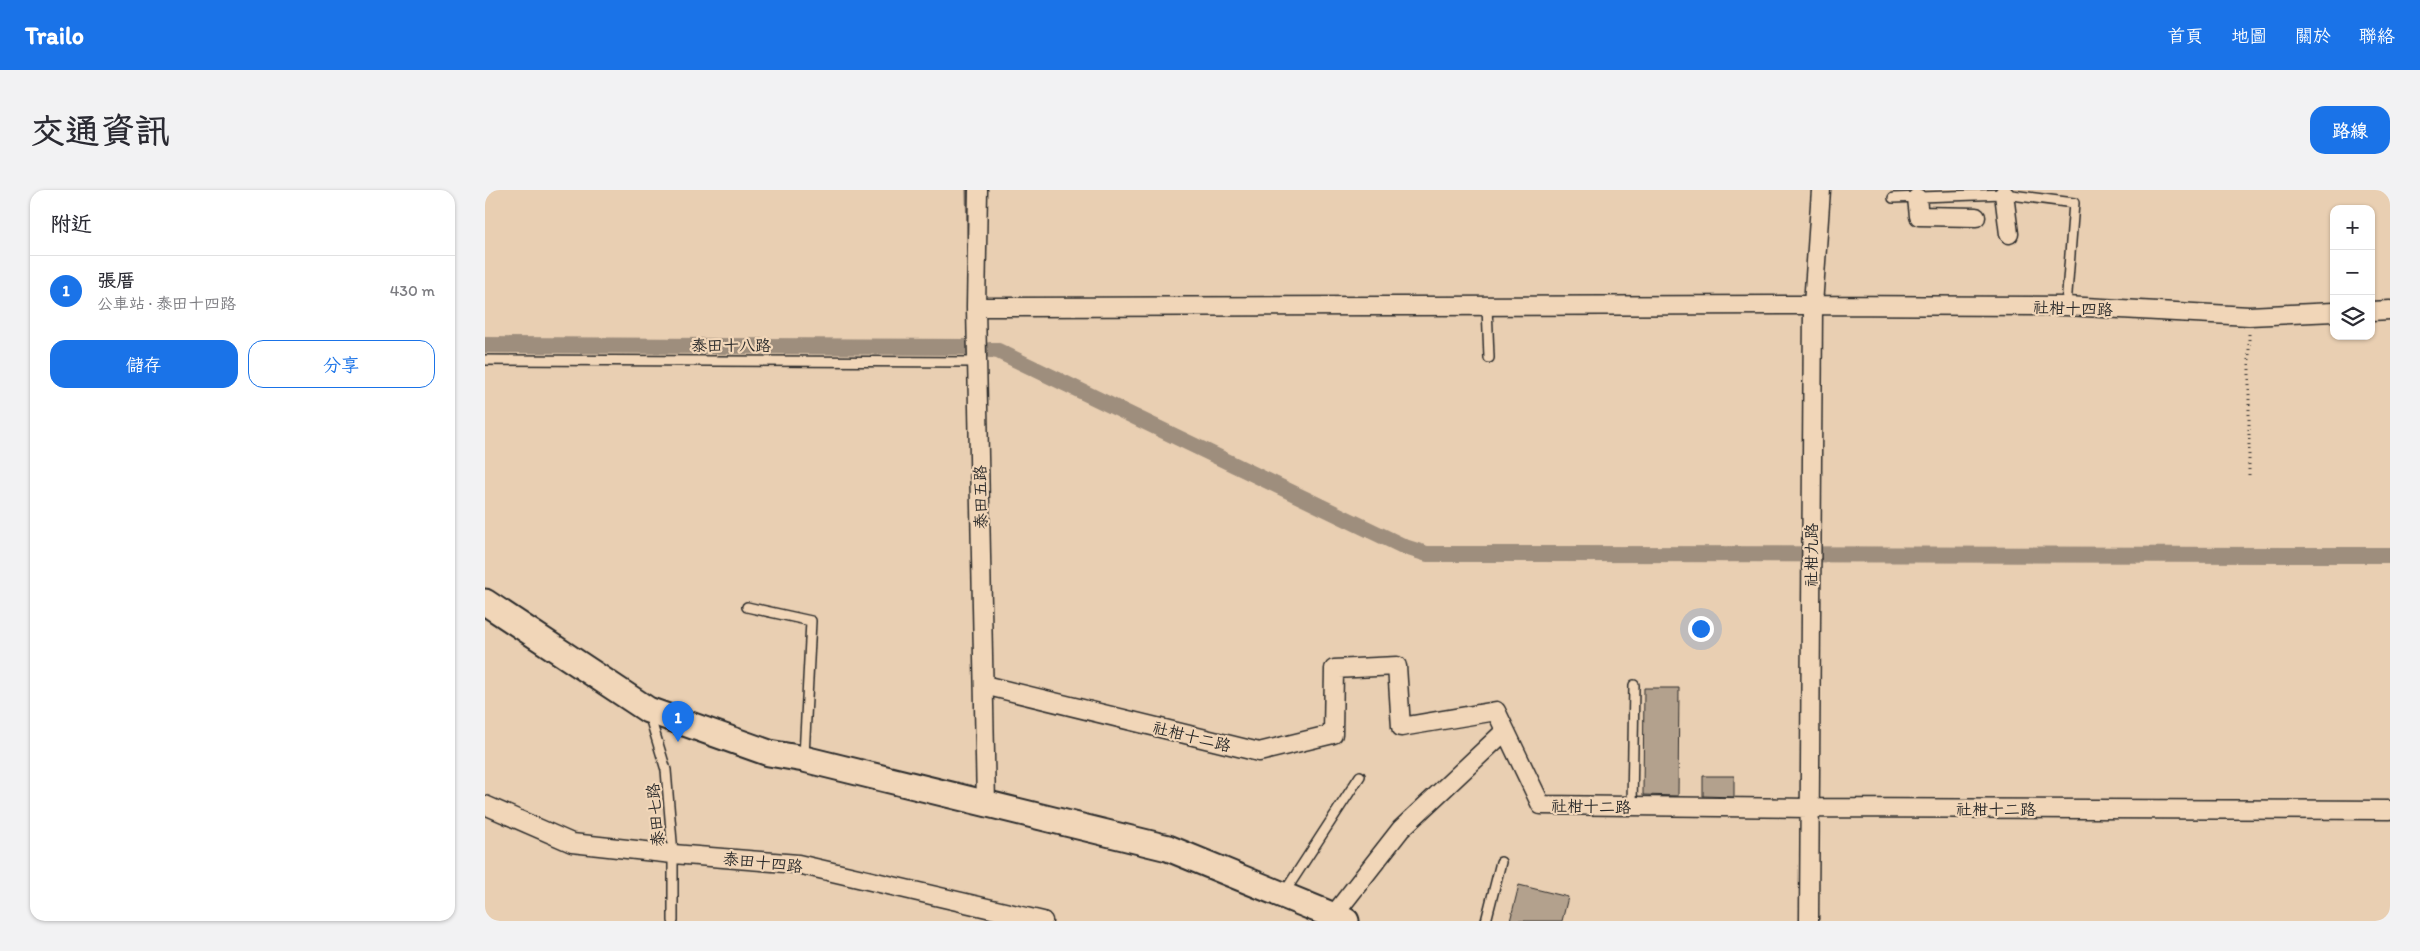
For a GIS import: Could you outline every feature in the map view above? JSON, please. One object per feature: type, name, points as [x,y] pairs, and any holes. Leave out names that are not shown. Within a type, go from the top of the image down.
[{"type":"street","name":"泰田五路","points":[[978,190],[977,362],[986,805]]},
{"type":"street","name":"社柑九路","points":[[1809,921],[1813,305],[1821,190]]},
{"type":"street","points":[[2004,194],[2009,234]]},
{"type":"street","points":[[1917,198],[1919,216],[1976,217]]},
{"type":"street","name":"社柑十四路","points":[[977,307],[1813,305],[2066,306],[2249,316],[2330,312]]},
{"type":"street","points":[[2375,311],[2390,310]]},
{"type":"street","points":[[485,602],[648,710],[769,753],[804,759],[1168,848],[1339,919],[1401,829],[1505,730]]},
{"type":"street","name":"社柑十二路","points":[[984,685],[1259,752],[1333,734],[1334,669],[1397,666],[1401,727],[1496,711],[1541,805],[2390,810]]},
{"type":"street","name":"泰田十四路","points":[[485,805],[572,842],[673,854],[798,864],[1043,921]]},
{"type":"lane","points":[[1893,198],[2004,194],[2074,203],[2066,306]]},
{"type":"lane","points":[[1487,306],[1489,358]]},
{"type":"lane","name":"泰田十八路","points":[[485,360],[977,362]]},
{"type":"lane","points":[[747,607],[811,621],[804,759]]},
{"type":"lane","points":[[1632,806],[1634,684]]},
{"type":"lane","name":"泰田七路","points":[[648,710],[666,770],[673,854],[673,921]]},
{"type":"lane","points":[[1282,895],[1360,776]]},
{"type":"lane","points":[[1486,921],[1501,862]]},
{"type":"path","points":[[2249,316],[2249,476]]},
{"type":"building","points":[[1644,688],[1679,688],[1678,796],[1643,795]]},
{"type":"building","points":[[1703,776],[1734,776],[1734,797],[1703,796]]},
{"type":"building","points":[[1519,885],[1568,897],[1562,921],[1510,921]]},
{"type":"waterway","points":[[968,190],[969,237]]},
{"type":"waterway","points":[[485,345],[970,347]]},
{"type":"waterway","points":[[990,350],[998,351],[1405,547],[1427,554],[2390,555]]},
{"type":"place","name":"張厝","points":[[678,742]]}]
